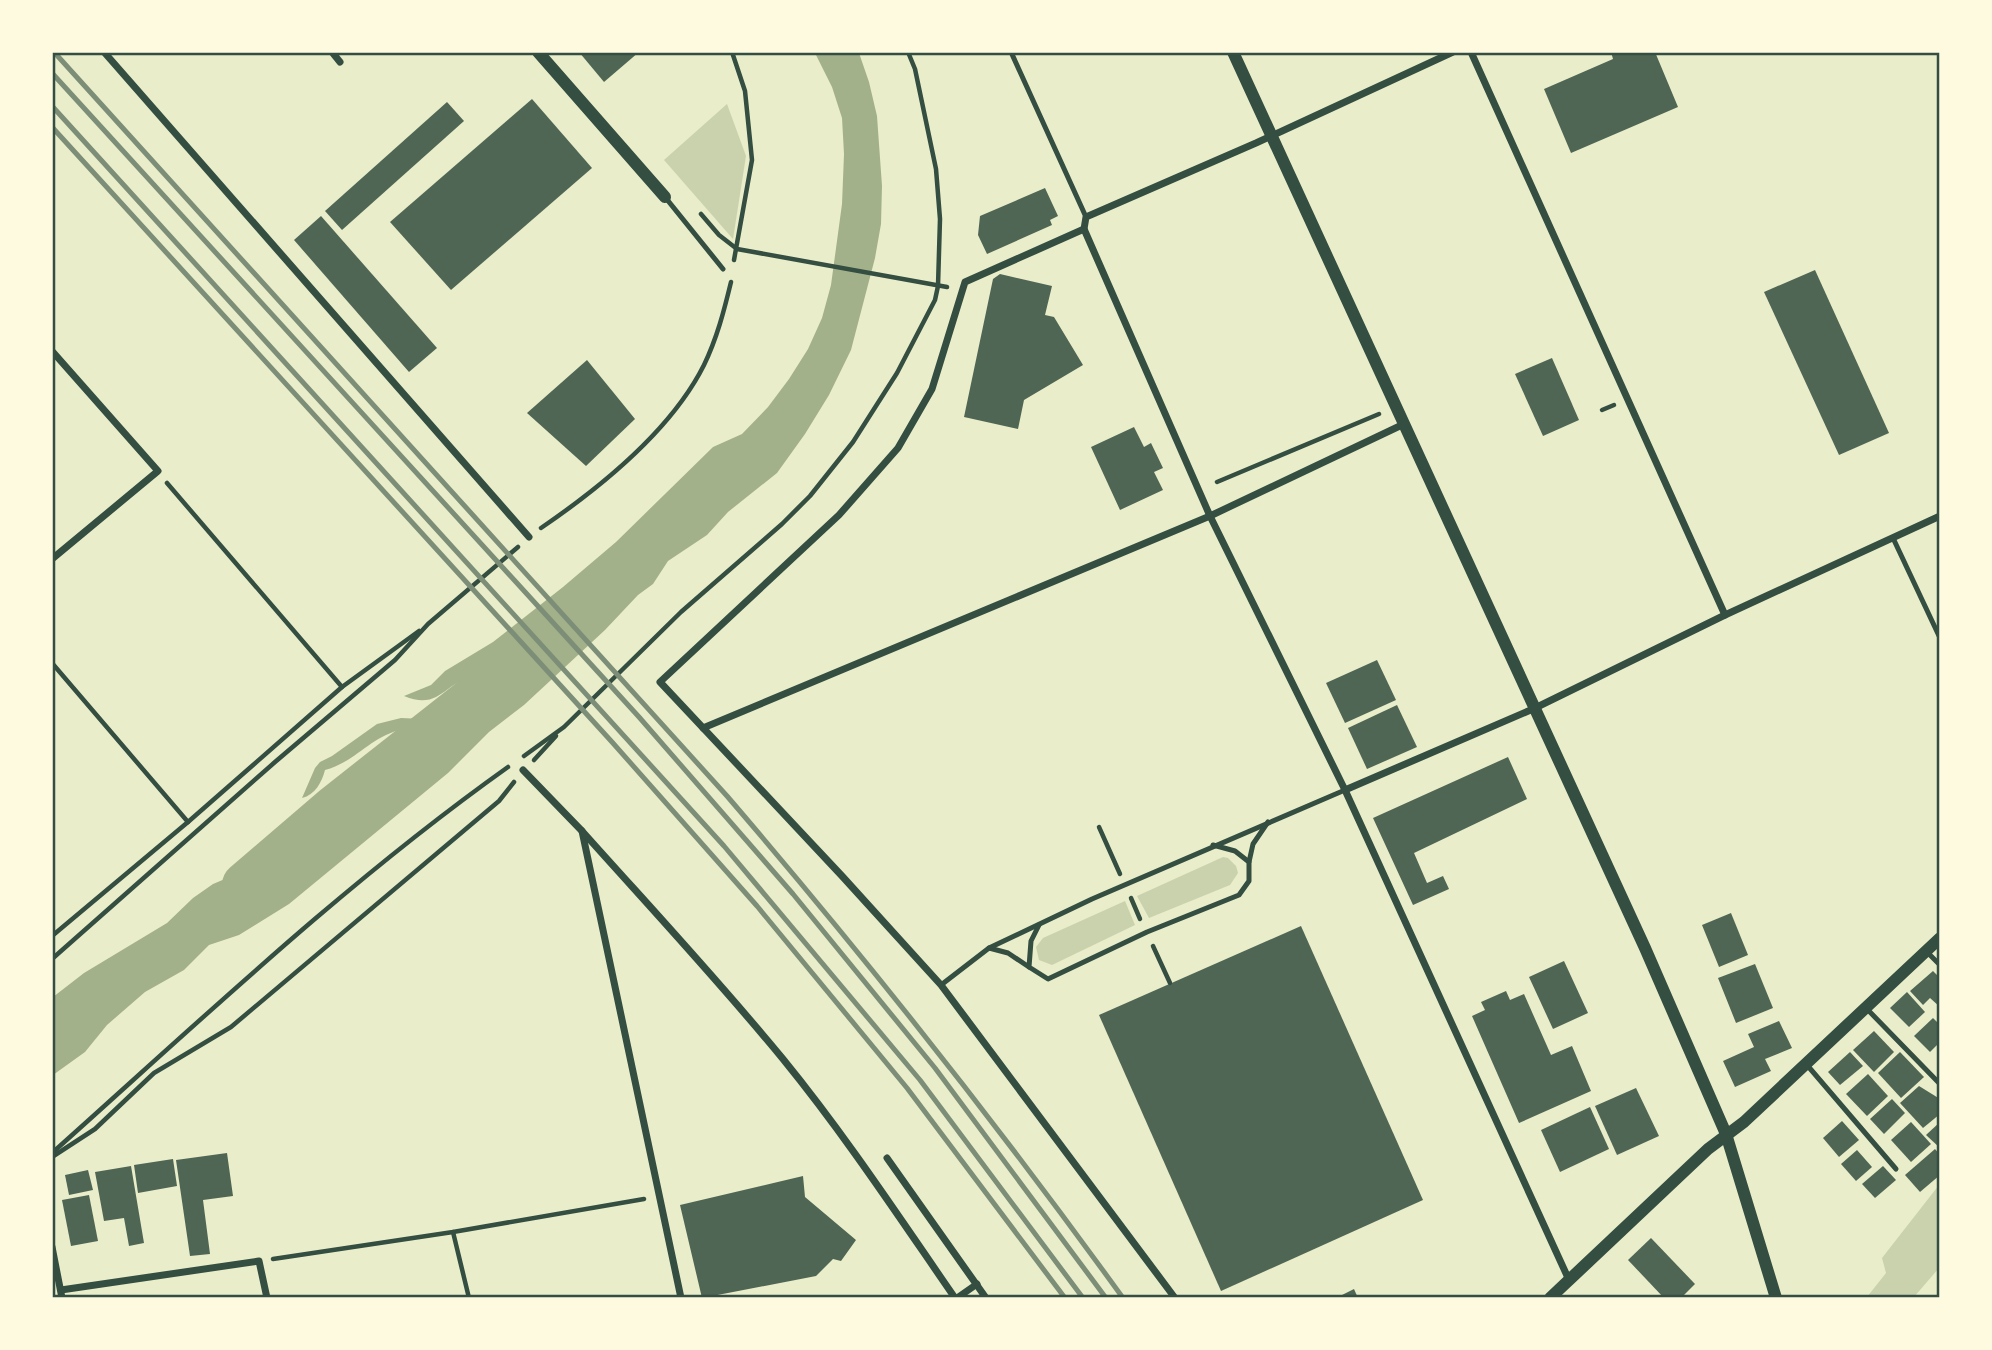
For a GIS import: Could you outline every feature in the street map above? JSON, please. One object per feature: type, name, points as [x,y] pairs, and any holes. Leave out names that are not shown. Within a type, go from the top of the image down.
[{"type":"street","points":[[104,52],[529,537]]},
{"type":"street","points":[[332,52],[340,62]]},
{"type":"street","points":[[538,52],[665,197]]},
{"type":"street","points":[[1233,52],[1645,948],[1727,1134],[1776,1297]]},
{"type":"street","points":[[1453,52],[1270,137],[1086,217],[1084,229],[1210,516],[1345,790],[1569,1280]]},
{"type":"street","points":[[1471,52],[1725,615]]},
{"type":"street","points":[[1084,229],[965,282],[932,389],[898,447],[839,515],[660,682],[941,985],[1175,1297]]},
{"type":"street","points":[[52,351],[158,471],[52,559]]},
{"type":"street","points":[[703,728],[1210,516],[1404,424]]},
{"type":"street","points":[[1345,790],[1533,709],[1725,615],[1940,516]]},
{"type":"street","points":[[523,770],[582,831],[783,1059],[956,1297],[977,1284]]},
{"type":"street","points":[[582,831],[681,1297]]},
{"type":"street","points":[[1550,1297],[1710,1146],[1744,1122],[1940,938]]},
{"type":"street","points":[[887,1158],[986,1297]]},
{"type":"street","points":[[52,1247],[62,1294],[259,1261],[267,1297]]},
{"type":"lane","points":[[1011,52],[1086,217]]},
{"type":"lane","points":[[665,197],[723,269]]},
{"type":"lane","points":[[1893,538],[1940,638]]},
{"type":"lane","points":[[941,985],[989,948],[1213,845],[1345,790]]},
{"type":"lane","points":[[989,948],[1008,953],[1048,979],[1147,932],[1239,895],[1249,881],[1253,844],[1268,822]]},
{"type":"lane","points":[[1213,845],[1235,851],[1249,862]]},
{"type":"lane","points":[[1029,967],[1031,941],[1039,925]]},
{"type":"lane","points":[[1926,951],[1940,965]]},
{"type":"lane","points":[[1865,1007],[1940,1084]]},
{"type":"lane","points":[[1805,1063],[1896,1169]]},
{"type":"path","points":[[732,52],[745,91],[752,160],[733,269]]},
{"type":"path","points":[[52,1155],[94,1129],[154,1073],[231,1027],[499,801],[523,770],[564,727],[681,612],[810,496],[853,442],[898,373],[935,300],[938,286],[939,194],[926,119],[915,69],[908,52]]},
{"type":"path","points":[[696,208],[719,235],[737,249],[928,284]]},
{"type":"path","points":[[52,936],[188,822],[342,687],[428,624],[529,537],[583,499],[645,444],[703,367],[723,316],[732,278]]},
{"type":"path","points":[[1217,482],[1379,414]]},
{"type":"path","points":[[158,471],[342,687]]},
{"type":"path","points":[[52,959],[395,660],[428,624]]},
{"type":"path","points":[[52,663],[188,822]]},
{"type":"path","points":[[521,758],[564,727]]},
{"type":"path","points":[[52,1155],[321,912],[455,805],[510,766]]},
{"type":"path","points":[[1099,827],[1170,983]]},
{"type":"path","points":[[259,1261],[453,1232],[659,1196]]},
{"type":"path","points":[[453,1232],[468,1297]]},
{"type":"shaded area","points":[[815,53],[859,53],[877,116],[882,186],[881,224],[851,350],[829,395],[777,473],[728,512],[707,535],[668,561],[653,584],[638,595],[605,630],[524,705],[489,732],[448,773],[289,904],[239,935],[209,945],[184,970],[145,992],[107,1025],[85,1052],[53,1075],[53,997],[84,973],[167,923],[193,898],[213,884],[244,871],[277,841],[284,839],[296,848],[307,850],[319,842],[330,825],[377,792],[433,737],[433,732],[405,742],[402,742],[399,730],[388,734],[345,762],[325,770],[317,787],[302,798],[320,762],[377,724],[401,718],[424,719],[440,713],[449,701],[469,694],[474,679],[456,683],[427,700],[404,696],[431,685],[445,671],[493,642],[563,587],[616,542],[713,447],[742,434],[768,407],[789,379],[808,349],[822,318],[831,285],[842,204],[842,118],[832,87]]},
{"type":"shaded area","points":[[727,104],[746,156],[733,239],[664,160]]},
{"type":"shaded area","points":[[1223,857],[1236,866],[1238,873],[1230,885],[1149,918],[1137,896]]},
{"type":"shaded area","points":[[1125,901],[1135,925],[1052,965],[1039,960],[1036,947],[1043,938]]},
{"type":"shaded area","points":[[1939,1185],[1939,1268],[1914,1297],[1867,1297],[1886,1273],[1882,1258]]},
{"type":"building","points":[[579,52],[639,52],[604,82]]},
{"type":"building","points":[[1611,52],[1655,52],[1678,107],[1571,153],[1544,89],[1613,59]]},
{"type":"building","points":[[532,99],[592,168],[451,290],[390,222]]},
{"type":"building","points":[[447,102],[464,121],[342,230],[325,211]]},
{"type":"building","points":[[1045,188],[1058,216],[1050,220],[1052,225],[987,254],[978,235],[980,216]]},
{"type":"building","points":[[321,216],[437,348],[409,372],[294,240]]},
{"type":"building","points":[[1815,270],[1889,433],[1839,455],[1764,292]]},
{"type":"building","points":[[1000,274],[1052,286],[1045,315],[1054,317],[1083,365],[1024,400],[1018,429],[964,417],[993,279]]},
{"type":"building","points":[[1552,358],[1579,420],[1543,436],[1515,374]]},
{"type":"building","points":[[587,360],[635,419],[586,466],[527,413]]},
{"type":"building","points":[[1134,427],[1144,447],[1151,443],[1163,468],[1154,472],[1163,490],[1120,510],[1091,447]]},
{"type":"building","points":[[1377,660],[1396,700],[1345,723],[1326,683]]},
{"type":"building","points":[[1397,705],[1417,747],[1367,769],[1348,728]]},
{"type":"building","points":[[1508,757],[1527,799],[1414,853],[1427,883],[1443,876],[1449,889],[1413,905],[1373,818]]},
{"type":"building","points":[[1731,913],[1748,955],[1719,967],[1702,925]]},
{"type":"building","points":[[1301,926],[1423,1200],[1221,1291],[1099,1015]]},
{"type":"building","points":[[1564,961],[1588,1013],[1553,1029],[1529,977]]},
{"type":"building","points":[[1755,964],[1773,1008],[1736,1023],[1718,978]]},
{"type":"building","points":[[1933,971],[1940,978],[1940,1007],[1930,998],[1923,1005],[1910,991]]},
{"type":"building","points":[[1506,991],[1510,1000],[1524,994],[1551,1055],[1572,1046],[1591,1091],[1519,1123],[1472,1016],[1485,1010],[1481,1002]]},
{"type":"building","points":[[1907,992],[1925,1012],[1909,1027],[1890,1008]]},
{"type":"building","points":[[1933,1018],[1940,1025],[1940,1042],[1930,1052],[1914,1036]]},
{"type":"building","points":[[1779,1021],[1792,1048],[1765,1059],[1771,1071],[1735,1087],[1723,1061],[1754,1047],[1748,1034]]},
{"type":"building","points":[[1874,1031],[1894,1052],[1874,1072],[1853,1050]]},
{"type":"building","points":[[1850,1052],[1863,1066],[1840,1085],[1828,1072]]},
{"type":"building","points":[[1900,1052],[1924,1077],[1901,1098],[1878,1073]]},
{"type":"building","points":[[1868,1074],[1888,1096],[1867,1116],[1846,1094]]},
{"type":"building","points":[[1919,1086],[1940,1099],[1940,1114],[1923,1128],[1900,1103]]},
{"type":"building","points":[[1636,1088],[1659,1136],[1617,1155],[1595,1106]]},
{"type":"building","points":[[1892,1099],[1905,1113],[1884,1134],[1870,1119]]},
{"type":"building","points":[[1590,1107],[1609,1149],[1560,1172],[1541,1130]]},
{"type":"building","points":[[1842,1121],[1859,1140],[1839,1157],[1823,1138]]},
{"type":"building","points":[[1911,1122],[1931,1144],[1911,1162],[1891,1140]]},
{"type":"building","points":[[1940,1122],[1940,1148],[1926,1135]]},
{"type":"building","points":[[1935,1149],[1940,1155],[1940,1175],[1920,1192],[1905,1175]]},
{"type":"building","points":[[1857,1150],[1872,1167],[1856,1181],[1841,1164]]},
{"type":"building","points":[[227,1153],[233,1196],[203,1200],[210,1254],[190,1256],[176,1160]]},
{"type":"building","points":[[173,1159],[177,1186],[138,1193],[134,1165]]},
{"type":"building","points":[[131,1166],[144,1243],[129,1246],[124,1218],[104,1221],[95,1172]]},
{"type":"building","points":[[1883,1166],[1896,1180],[1875,1198],[1862,1184]]},
{"type":"building","points":[[88,1170],[93,1190],[69,1195],[65,1175]]},
{"type":"building","points":[[803,1176],[805,1197],[856,1240],[841,1261],[833,1259],[816,1276],[702,1298],[680,1205]]},
{"type":"building","points":[[89,1195],[98,1241],[71,1246],[62,1200]]},
{"type":"building","points":[[1651,1238],[1695,1284],[1681,1298],[1664,1298],[1628,1260]]},
{"type":"building","points":[[1354,1289],[1358,1298],[1336,1298]]},
{"type":"waterway","points":[[245,885],[336,807],[482,692]]},
{"type":"railway","points":[[54,52],[727,796],[830,918],[930,1043],[1028,1169],[1123,1298]]},
{"type":"railway","points":[[52,73],[639,717],[793,894],[935,1068],[1106,1298]]},
{"type":"railway","points":[[52,106],[724,846],[920,1080],[1083,1298]]},
{"type":"railway","points":[[52,127],[612,742],[757,906],[907,1088],[1065,1298]]}]
